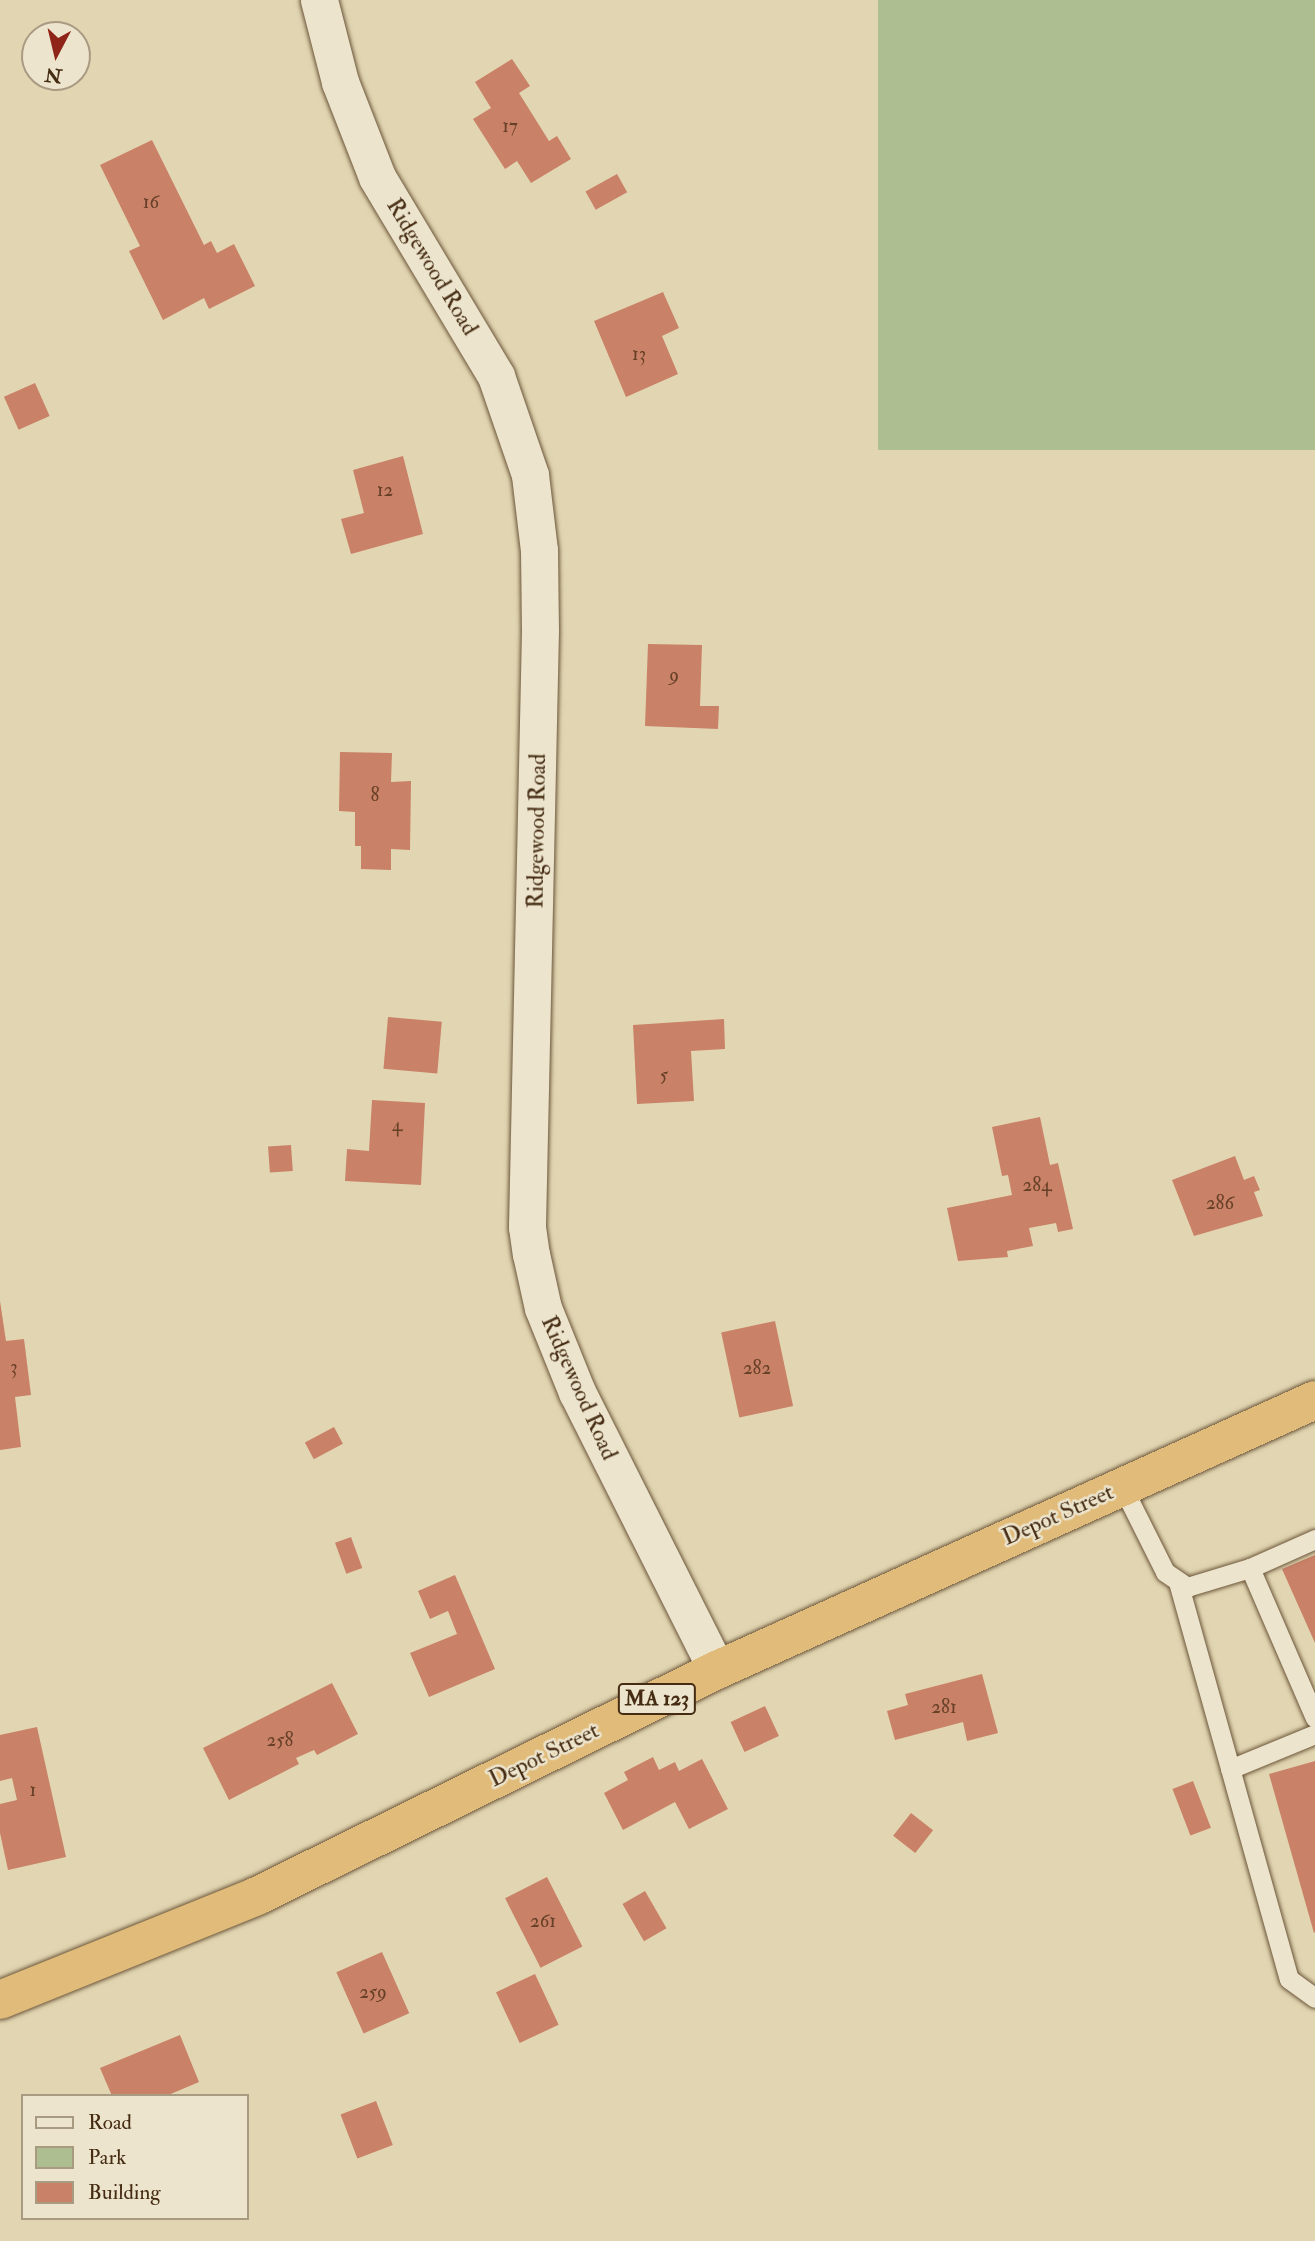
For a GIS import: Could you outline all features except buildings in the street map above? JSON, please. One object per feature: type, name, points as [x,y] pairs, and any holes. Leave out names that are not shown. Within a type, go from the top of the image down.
[{"type":"highway","name":"Depot Street","points":[[0,2000],[257,1896],[717,1670],[1315,1399]]},
{"type":"street","name":"Ridgewood Road","points":[[319,0],[340,82],[377,177],[496,376],[530,475],[539,550],[540,630],[528,1214],[531,1254],[543,1308],[577,1392],[717,1670]]},
{"type":"lane","points":[[1122,1486],[1165,1572],[1187,1587],[1250,1568],[1315,1539]]},
{"type":"lane","points":[[1250,1568],[1315,1718]]},
{"type":"lane","points":[[1178,1582],[1289,1979],[1315,1998]]},
{"type":"lane","points":[[1230,1769],[1315,1734]]},
{"type":"green space","points":[[878,0],[1315,0],[1315,450],[878,450]]}]
